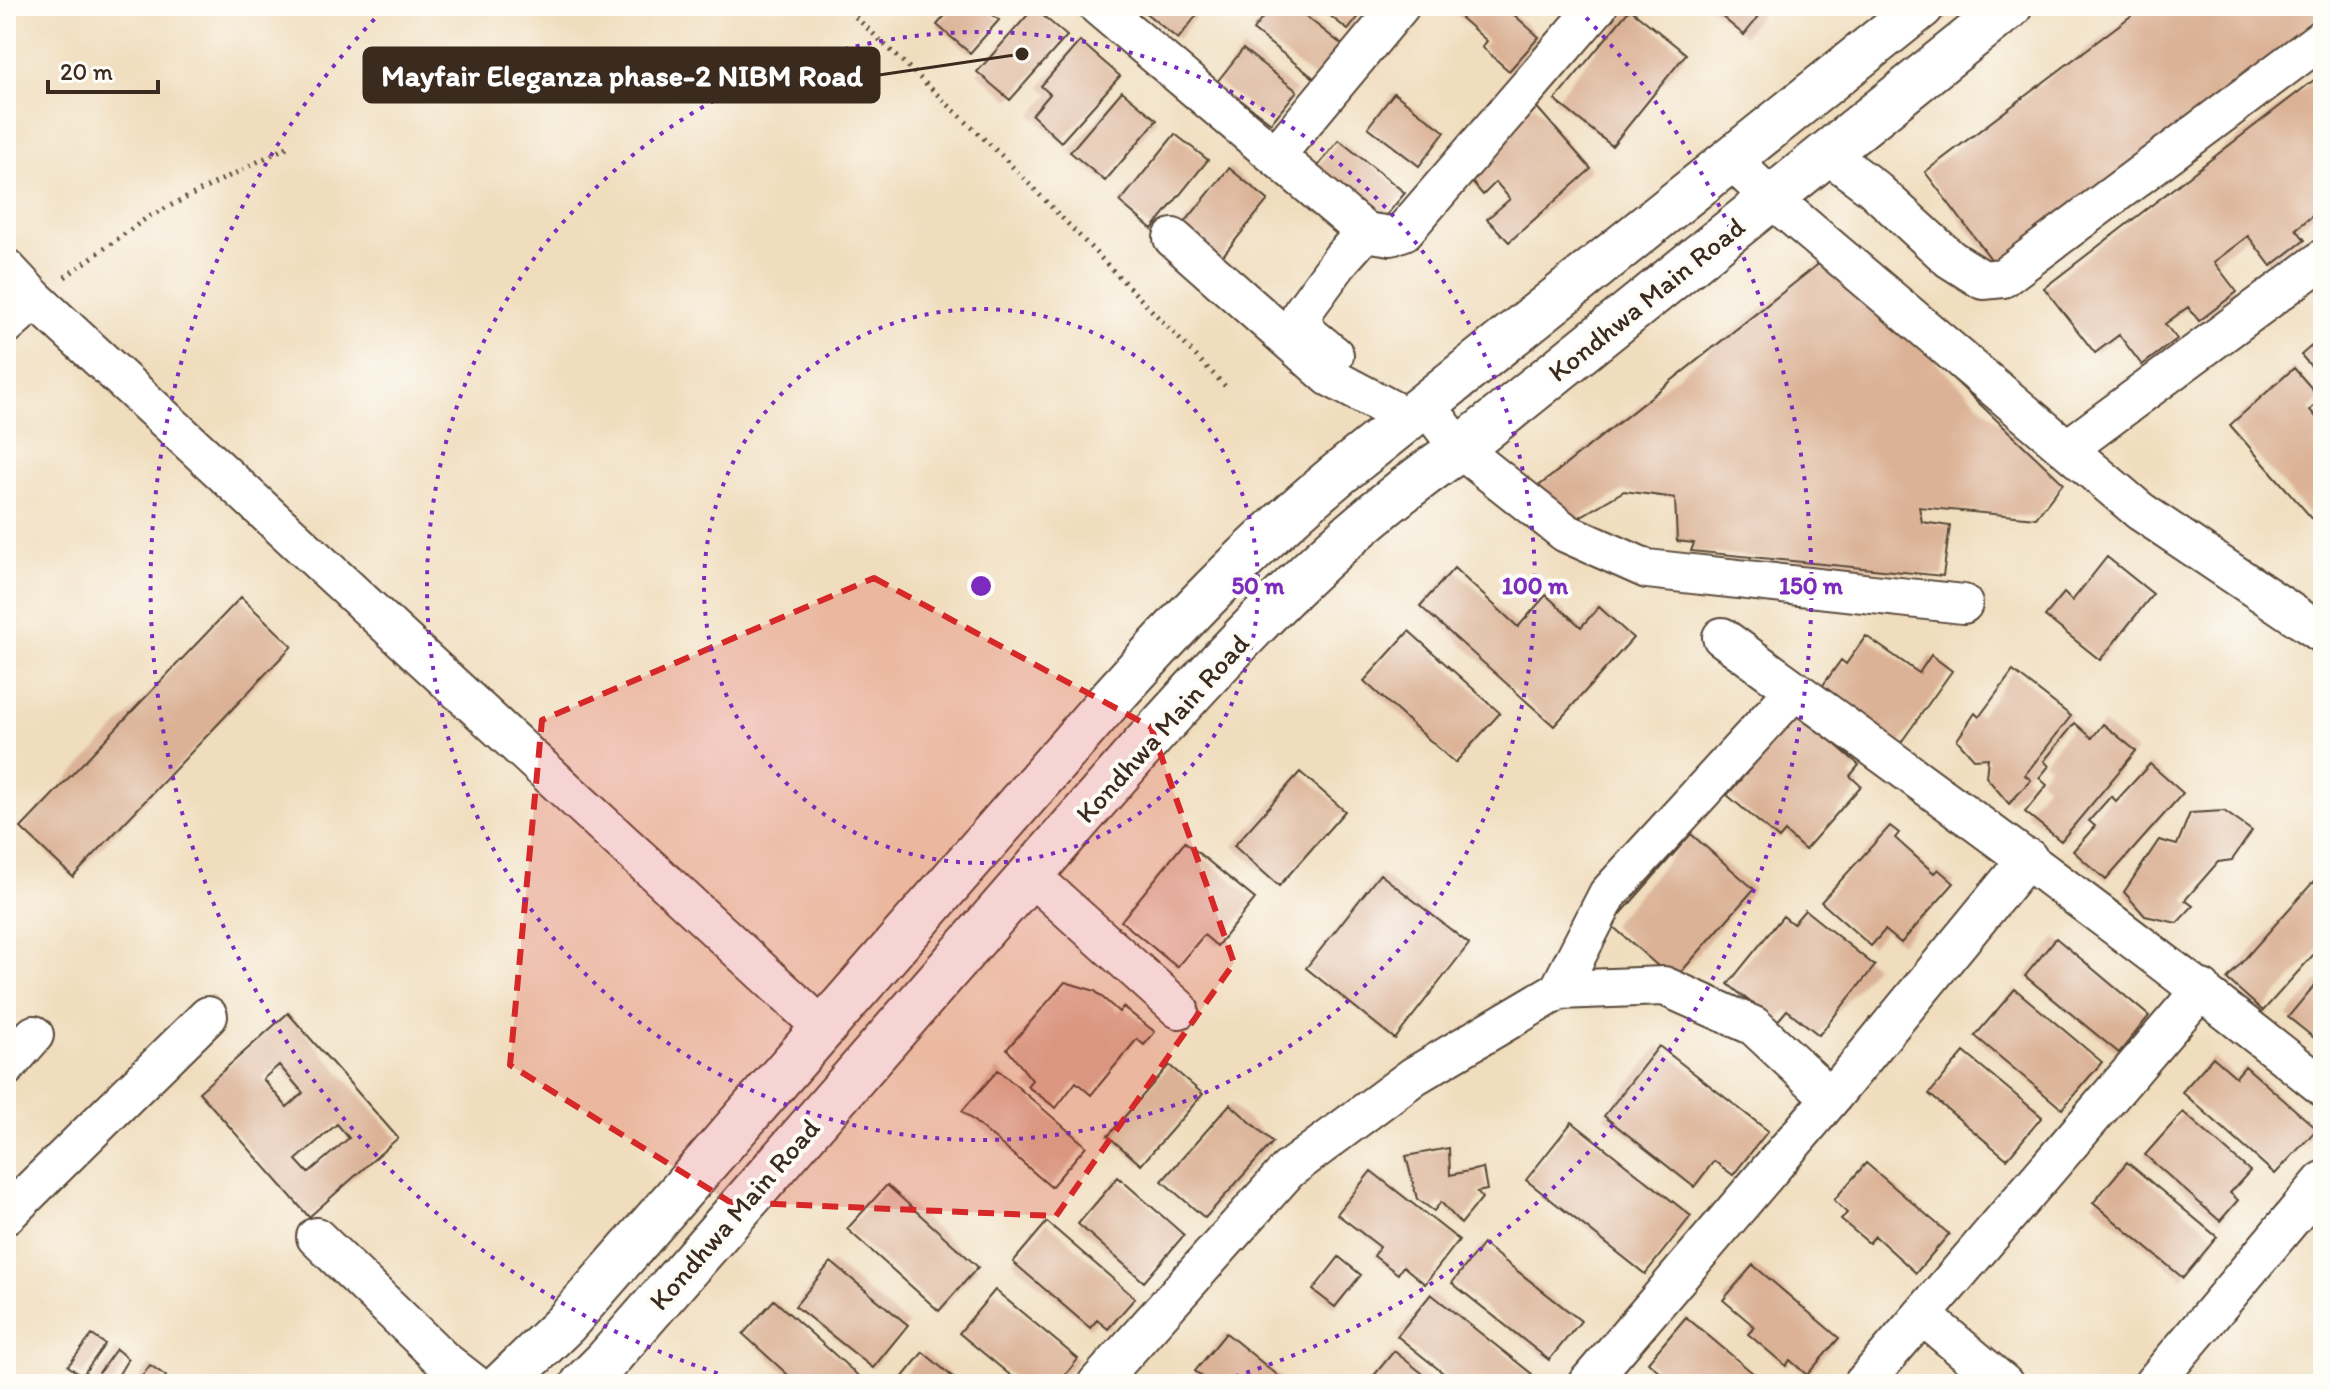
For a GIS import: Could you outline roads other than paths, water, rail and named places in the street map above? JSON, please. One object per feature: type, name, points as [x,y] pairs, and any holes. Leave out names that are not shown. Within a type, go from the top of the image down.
[{"type":"main road","name":"Kondhwa Main Road","points":[[583,1384],[1223,657],[1338,546],[2010,6]]},
{"type":"main road","name":"Kondhwa Main Road","points":[[520,1379],[1183,618],[1301,505],[1730,159],[1901,12]]},
{"type":"street","points":[[1098,6],[1365,232],[1391,236],[1404,231],[1598,6]]},
{"type":"street","points":[[1275,156],[1400,6]]},
{"type":"street","points":[[1826,153],[1873,188],[1950,259],[1983,280],[2003,278],[2323,38]]},
{"type":"street","points":[[1730,159],[1771,198],[2140,511],[2323,634]]},
{"type":"street","points":[[1365,232],[1302,313],[1306,332],[1418,412],[1566,533],[1647,569],[1963,604]]},
{"type":"street","points":[[1173,238],[1330,377],[1418,412]]},
{"type":"street","points":[[2067,449],[2323,259]]},
{"type":"street","points":[[6,268],[35,299],[823,1028]]},
{"type":"street","points":[[6,325],[35,299]]},
{"type":"street","points":[[1722,637],[2028,858],[2202,989],[2323,1087]]},
{"type":"street","points":[[1559,990],[1608,894],[1795,690]]},
{"type":"street","points":[[1587,1384],[1831,1098],[2028,858]]},
{"type":"street","points":[[1030,875],[1179,1009]]},
{"type":"street","points":[[1097,1384],[1288,1170],[1414,1076],[1559,990],[1664,986],[1754,1026],[1831,1098]]},
{"type":"street","points":[[1863,1384],[2202,989]]},
{"type":"street","points":[[6,1215],[208,1016]]},
{"type":"street","points":[[6,1067],[34,1035]]},
{"type":"street","points":[[2153,1384],[2323,1181]]},
{"type":"street","points":[[316,1237],[442,1359],[474,1384]]},
{"type":"street","points":[[1922,1315],[2004,1384]]},
{"type":"place","name":"Mayfair Eleganza phase-2 NIBM Road","points":[[1022,54]]}]
